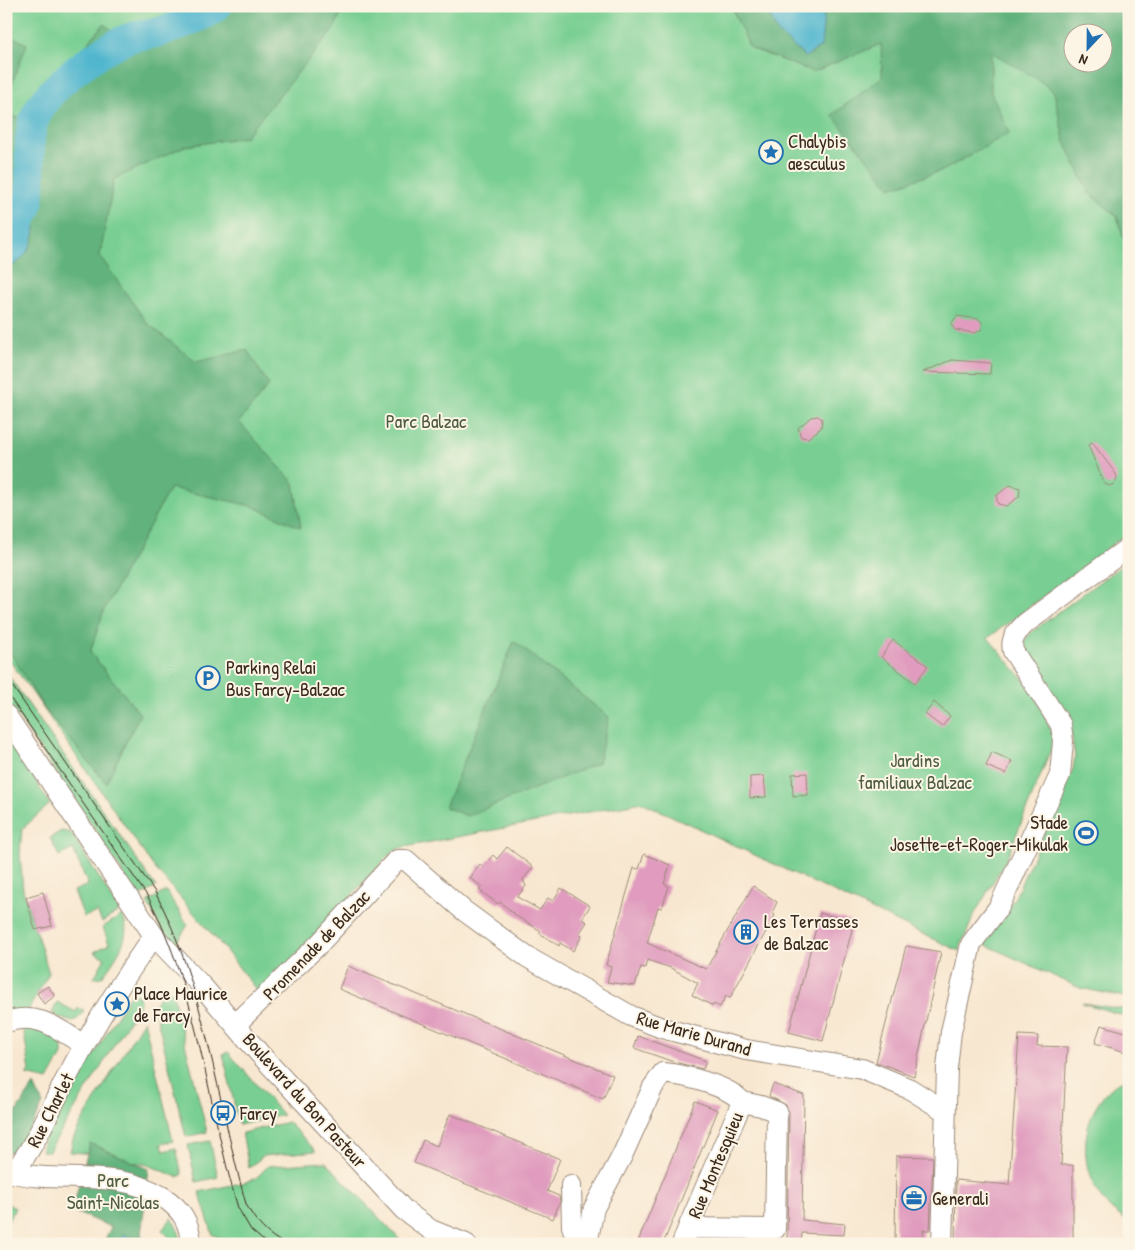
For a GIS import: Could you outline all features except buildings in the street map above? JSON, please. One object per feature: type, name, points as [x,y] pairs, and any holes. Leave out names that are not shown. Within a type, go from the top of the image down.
[{"type":"street","points":[[942,1244],[945,1111],[951,1032],[971,944],[999,907],[1060,775],[1063,741],[1061,725],[1013,651],[1011,643],[1014,636],[1026,623],[1129,547]]},
{"type":"street","name":"Boulevard du Bon Pasteur","points":[[6,715],[154,936],[404,1210],[431,1230],[466,1244]]},
{"type":"street","name":"Rue Marie Durand","points":[[393,864],[397,860],[410,862],[495,934],[563,979],[631,1016],[662,1028],[728,1046],[862,1069],[910,1089],[945,1111]]},
{"type":"street","name":"Promenade de Balzac","points":[[236,1024],[319,944],[393,864]]},
{"type":"street","name":"Rue Charlet","points":[[10,1172],[28,1154],[84,1045],[126,974],[154,936]]},
{"type":"street","points":[[6,1022],[26,1017],[42,1020],[84,1045]]},
{"type":"street","points":[[587,1244],[594,1208],[622,1156],[653,1087],[663,1073],[678,1075],[725,1089],[736,1094],[742,1102]]},
{"type":"street","name":"Rue Montesquieu","points":[[742,1102],[762,1106],[777,1112],[775,1229],[685,1236],[742,1102]]},
{"type":"street","points":[[10,1172],[103,1178],[144,1188],[168,1200],[183,1214],[188,1223],[191,1244]]},
{"type":"street","points":[[571,1184],[571,1219],[578,1244]]},
{"type":"green space","name":"Parc Balzac","points":[[6,6],[1129,6],[1129,532],[988,638],[1032,689],[1055,740],[1006,860],[974,915],[959,951],[642,802],[399,848],[388,856],[260,995],[224,948],[153,866],[6,655]]},
{"type":"green space","points":[[206,6],[345,6],[333,30],[245,137],[185,146],[114,179],[100,256],[147,323],[196,362],[247,350],[269,385],[239,422],[294,483],[301,528],[252,506],[170,488],[104,610],[90,652],[140,714],[106,783],[43,707],[6,645],[6,114],[22,119],[104,24],[138,49],[217,24]]},
{"type":"green space","points":[[731,6],[1129,6],[1129,250],[1127,251],[1117,216],[1089,193],[1064,140],[1054,92],[1039,80],[991,52],[991,92],[1009,133],[946,169],[891,188],[832,115],[882,77],[881,44],[813,72],[750,48]]},
{"type":"green space","points":[[6,34],[27,44],[6,99]]},
{"type":"green space","name":"Stade Josette-et-Roger-Mikulak","points":[[1129,560],[1129,998],[1080,988],[984,944],[1015,897],[1073,769],[1075,757],[1071,730],[1024,650],[1026,638]]},
{"type":"green space","points":[[514,641],[609,717],[598,763],[467,816],[445,807]]},
{"type":"green space","points":[[6,672],[156,887],[138,898],[94,828],[6,699]]},
{"type":"green space","points":[[6,734],[50,804],[22,829],[20,854],[23,890],[49,973],[26,1014],[6,1016]]},
{"type":"green space","points":[[61,831],[71,833],[120,911],[102,922],[97,912],[84,917],[74,891],[88,885],[73,849],[59,856],[50,838]]},
{"type":"green space","points":[[166,891],[188,925],[176,943],[162,930],[147,902]]},
{"type":"green space","points":[[122,915],[126,931],[121,947],[102,977],[94,978],[105,958],[94,952],[109,944],[103,927]]},
{"type":"green space","points":[[172,991],[207,1132],[186,1137],[154,1005],[162,993]]},
{"type":"green space","points":[[131,993],[139,996],[140,1003],[49,1151],[41,1151],[45,1136]]},
{"type":"green space","points":[[57,1002],[76,1012],[78,1008],[84,1010],[74,1021],[66,1020],[52,1013]]},
{"type":"green space","points":[[1082,1003],[1129,1010],[1129,1017]]},
{"type":"green space","points":[[144,1020],[173,1141],[161,1144],[164,1151],[176,1148],[182,1175],[178,1177],[148,1165],[98,1154],[70,1152],[73,1139],[81,1123]]},
{"type":"green space","points":[[23,1027],[44,1032],[62,1045],[62,1055],[48,1080],[26,1075],[30,1071]]},
{"type":"green space","points":[[228,1052],[283,1115],[239,1125],[223,1054]]},
{"type":"green space","points":[[1129,1077],[1129,1222],[1108,1206],[1098,1193],[1091,1178],[1087,1162],[1086,1145],[1088,1128],[1102,1098],[1114,1086]]},
{"type":"green space","points":[[34,1085],[43,1104],[20,1149],[6,1153],[10,1124]]},
{"type":"green space","points":[[288,1122],[316,1151],[263,1156],[249,1168],[242,1133]]},
{"type":"green space","points":[[210,1141],[218,1177],[196,1182],[188,1145]]},
{"type":"green space","name":"Parc Saint-Nicolas","points":[[90,1143],[149,1169],[141,1235],[151,1244],[103,1244],[111,1227],[72,1211]]},
{"type":"green space","points":[[326,1162],[404,1244],[234,1244],[213,1235],[199,1192],[246,1182],[256,1178],[268,1166]]},
{"type":"green space","points":[[6,1203],[15,1208],[6,1225]]},
{"type":"green space","points":[[172,1218],[179,1233],[181,1244],[176,1244],[162,1230]]},
{"type":"water","points":[[766,6],[819,6],[824,15],[821,47],[805,57],[777,32]]},
{"type":"water","points":[[17,191],[32,210],[35,221],[34,233],[25,255],[17,263],[6,269],[6,205]]},
{"type":"water","points":[[123,1234],[146,1243],[146,1244],[122,1244]]},
{"type":"waterway","points":[[6,239],[21,220],[27,208],[30,195],[31,130],[35,117],[49,95],[81,66],[118,43],[132,37],[178,26],[205,14],[217,6]]},
{"type":"tram line","points":[[6,677],[155,892],[172,928],[198,1005],[246,1204],[253,1217],[262,1227],[285,1244]]},
{"type":"tram line","points":[[6,692],[148,897],[165,934],[191,1010],[227,1169],[238,1208],[251,1230],[267,1244]]},
{"type":"place","name":"Chalybis aesculus","points":[[771,152]]},
{"type":"place","name":"Parking Relai Bus Farcy-Balzac","points":[[208,678]]},
{"type":"place","name":"Stade Josette-et-Roger-Mikulak","points":[[1086,833]]},
{"type":"place","name":"Les Terrasses de Balzac","points":[[746,932]]},
{"type":"place","name":"Place Maurice de Farcy","points":[[117,1004]]},
{"type":"place","name":"Farcy","points":[[223,1113]]},
{"type":"place","name":"Generali","points":[[914,1198]]},
{"type":"park label","name":"Jardins familiaux Balzac","points":[[915,771]]}]
